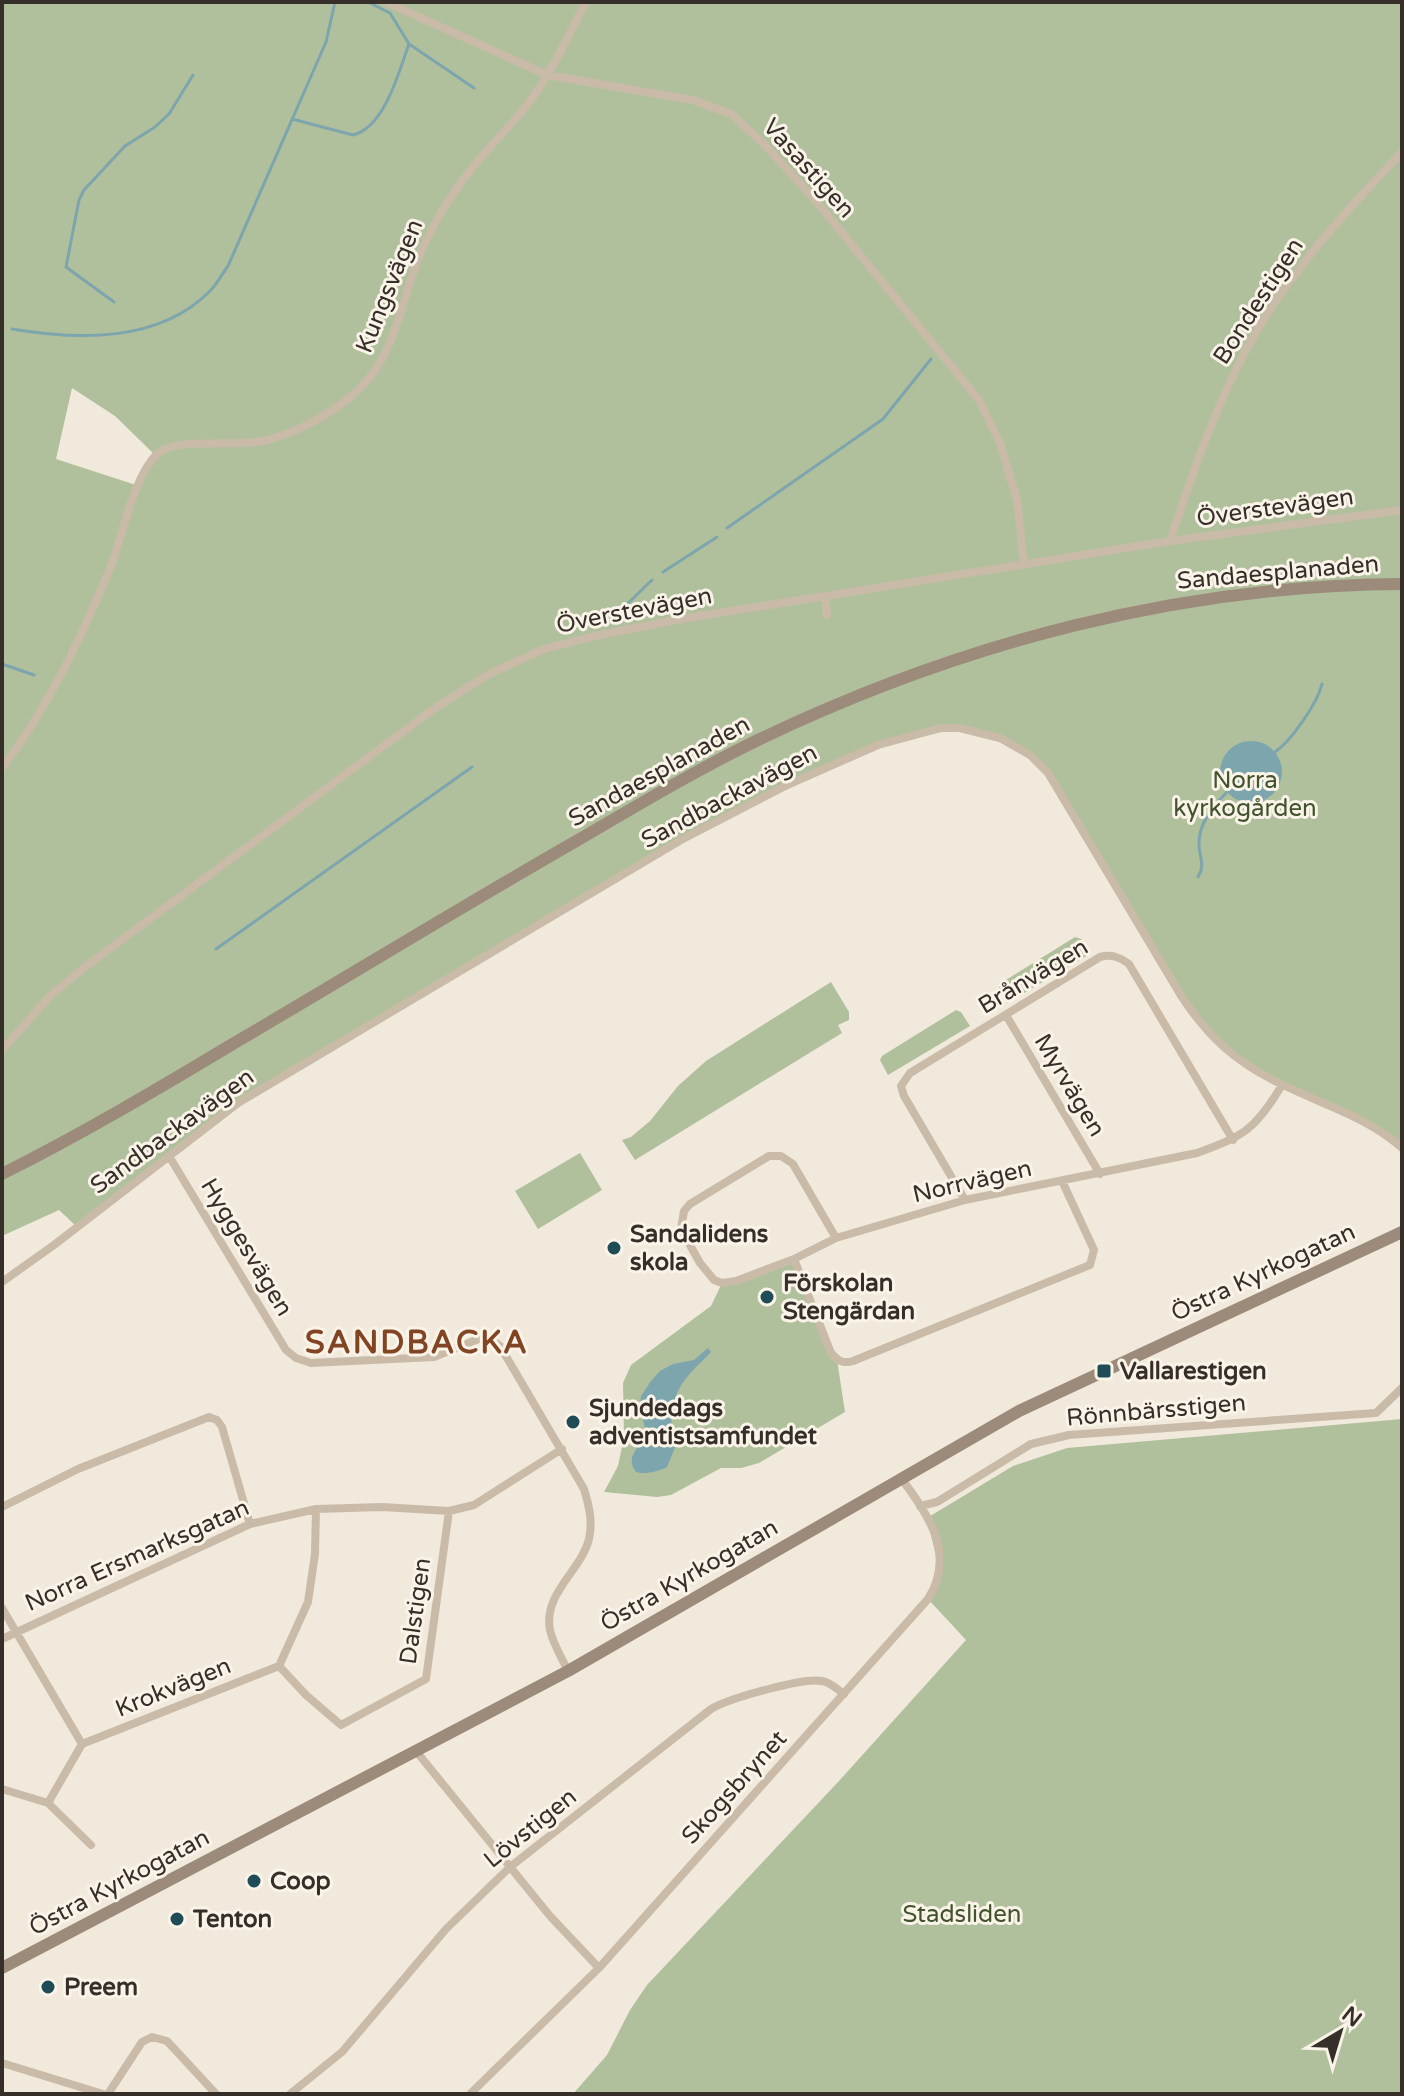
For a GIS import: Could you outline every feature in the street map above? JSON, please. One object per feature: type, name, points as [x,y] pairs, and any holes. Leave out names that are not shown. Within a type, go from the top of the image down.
[{"type":"street","name":"Vasastigen","points":[[386,2],[547,75],[693,100],[731,114],[764,144],[816,201],[979,400],[1000,443],[1017,500],[1024,565]]},
{"type":"street","name":"Kungsvägen","points":[[2,768],[32,728],[53,692],[110,570],[144,470],[155,455],[165,447],[183,444],[241,445],[284,435],[342,404],[373,375],[392,342],[423,246],[438,218],[475,164],[531,99],[586,2]]},
{"type":"street","name":"Bondestigen","points":[[1170,541],[1205,437],[1257,330],[1334,224],[1402,152]]},
{"type":"street","name":"Överstevägen","points":[[2,1050],[50,996],[85,967],[435,708],[491,673],[544,649],[681,619],[1170,541],[1402,510]]},
{"type":"street","name":"Sandaesplanaden","points":[[2,1174],[153,1091],[666,789],[758,740],[843,701],[966,657],[1070,625],[1160,606],[1272,590],[1402,584]]},
{"type":"street","points":[[825,597],[827,615]]},
{"type":"street","name":"Sandbackavägen","points":[[2,1282],[238,1103],[681,840],[813,773],[878,745],[941,728],[978,731],[1000,738],[1030,755],[1048,773],[1198,1022],[1218,1044],[1282,1085],[1368,1122],[1402,1148]]},
{"type":"street","name":"Brånvägen","points":[[965,1200],[901,1086],[910,1073],[1100,957],[1110,955],[1129,964],[1233,1140]]},
{"type":"street","name":"Myrvägen","points":[[1006,1015],[1100,1174]]},
{"type":"street","name":"Norrvägen","points":[[836,1238],[793,1164],[781,1156],[769,1156],[690,1204],[681,1218],[681,1229],[700,1263],[714,1280],[722,1283],[736,1281],[794,1259],[836,1238],[965,1200],[1197,1153],[1233,1140],[1258,1121],[1282,1085]]},
{"type":"street","name":"Hyggesvägen","points":[[169,1156],[286,1350],[296,1358],[311,1363],[434,1357],[481,1338],[492,1340],[500,1346],[584,1489],[591,1518],[588,1541],[582,1555],[559,1588],[552,1605],[550,1630],[568,1671]]},
{"type":"street","points":[[794,1259],[831,1353],[845,1363],[853,1361],[1090,1265],[1094,1250],[1062,1181]]},
{"type":"street","name":"Östra Kyrkogatan","points":[[2,1968],[568,1671],[1043,1399],[1402,1232]]},
{"type":"street","name":"Rönnbärsstigen","points":[[920,1506],[937,1502],[1031,1444],[1069,1435],[1376,1413],[1402,1388]]},
{"type":"street","points":[[2,1507],[78,1469],[209,1417],[222,1427],[250,1524]]},
{"type":"street","name":"Norra Ersmarksgatan","points":[[2,1639],[250,1524],[316,1509],[382,1507],[449,1511],[474,1505],[562,1449]]},
{"type":"street","name":"Skogsbrynet","points":[[470,2094],[599,1968],[928,1599],[937,1585],[942,1559],[940,1547],[920,1506],[901,1478]]},
{"type":"street","points":[[279,1666],[308,1602],[315,1554],[316,1509]]},
{"type":"street","name":"Dalstigen","points":[[279,1666],[341,1725],[426,1679],[449,1511]]},
{"type":"street","points":[[2,1608],[82,1744],[48,1803]]},
{"type":"street","name":"Krokvägen","points":[[82,1744],[279,1666]]},
{"type":"street","name":"Lövstigen","points":[[290,2094],[342,2052],[446,1929],[510,1867],[711,1709],[724,1701],[813,1680],[822,1681],[844,1694]]},
{"type":"street","points":[[416,1751],[550,1916],[599,1968]]},
{"type":"street","points":[[2,1789],[48,1803],[91,1845]]},
{"type":"street","points":[[2,2063],[106,2094],[142,2042],[152,2037],[167,2041],[216,2094]]},
{"type":"green space","name":"Norra kyrkogården","points":[[2,2],[1402,2],[1402,1145],[1368,1122],[1248,1066],[1198,1022],[1048,773],[1030,755],[1000,738],[960,728],[879,745],[681,840],[238,1103],[77,1227],[59,1210],[2,1236]],"holes":[[[72,388],[115,416],[155,455],[139,486],[56,459]]]},
{"type":"green space","points":[[1075,937],[1081,939],[1090,954],[1007,1003],[999,988],[1001,983]]},
{"type":"green space","points":[[831,982],[849,1012],[849,1020],[838,1025],[842,1033],[635,1160],[622,1140],[631,1137],[650,1121],[678,1086],[706,1061]]},
{"type":"green space","points":[[956,1010],[961,1012],[970,1026],[888,1075],[880,1060],[882,1056]]},
{"type":"green space","points":[[580,1153],[602,1190],[538,1229],[515,1191]]},
{"type":"green space","points":[[794,1259],[837,1360],[845,1412],[759,1463],[741,1468],[721,1468],[671,1495],[657,1497],[604,1492],[618,1466],[624,1437],[623,1383],[631,1365],[711,1306],[722,1283]]},
{"type":"green space","name":"Stadsliden","points":[[1402,1419],[1402,2094],[573,2094],[607,2055],[647,1985],[839,1781],[966,1640],[928,1599],[940,1573],[927,1518],[1013,1466],[1067,1448]]},
{"type":"water","points":[[1251,741],[1263,743],[1273,750],[1280,760],[1280,784],[1273,794],[1263,801],[1251,803],[1239,801],[1229,794],[1222,784],[1220,772],[1222,760],[1229,750],[1239,743]]},
{"type":"water","points":[[708,1348],[711,1352],[678,1392],[672,1419],[675,1433],[696,1436],[697,1444],[676,1445],[667,1467],[652,1472],[636,1472],[632,1457],[646,1434],[641,1396],[660,1371],[673,1364],[694,1360]]},
{"type":"waterway","points":[[12,329],[63,335],[116,334],[167,320],[190,308],[210,291],[228,266],[326,42],[335,2]]},
{"type":"waterway","points":[[292,119],[353,135],[364,130],[382,110],[409,44],[390,13],[368,2]]},
{"type":"waterway","points":[[409,44],[474,88]]},
{"type":"waterway","points":[[114,302],[66,267],[79,200],[84,190],[125,146],[169,114],[193,75]]},
{"type":"waterway","points":[[727,528],[883,419],[931,359]]},
{"type":"waterway","points":[[663,572],[717,537]]},
{"type":"waterway","points":[[622,609],[652,580]]},
{"type":"waterway","points":[[2,664],[34,675]]},
{"type":"waterway","points":[[1275,752],[1303,721],[1322,684]]},
{"type":"waterway","points":[[216,949],[472,767]]},
{"type":"waterway","points":[[1198,877],[1202,865],[1199,845],[1201,830],[1212,809],[1227,792]]},
{"type":"place","name":"Sandalidens skola","points":[[614,1248]]},
{"type":"place","name":"Förskolan Stengärdan","points":[[767,1297]]},
{"type":"place","name":"Vallarestigen","points":[[1104,1371]]},
{"type":"place","name":"Sjundedags adventistsamfundet","points":[[573,1422]]},
{"type":"place","name":"Coop","points":[[254,1881]]},
{"type":"place","name":"Tenton","points":[[177,1919]]},
{"type":"place","name":"Preem","points":[[48,1987]]},
{"type":"district","name":"SANDBACKA","points":[[417,1342]]}]
